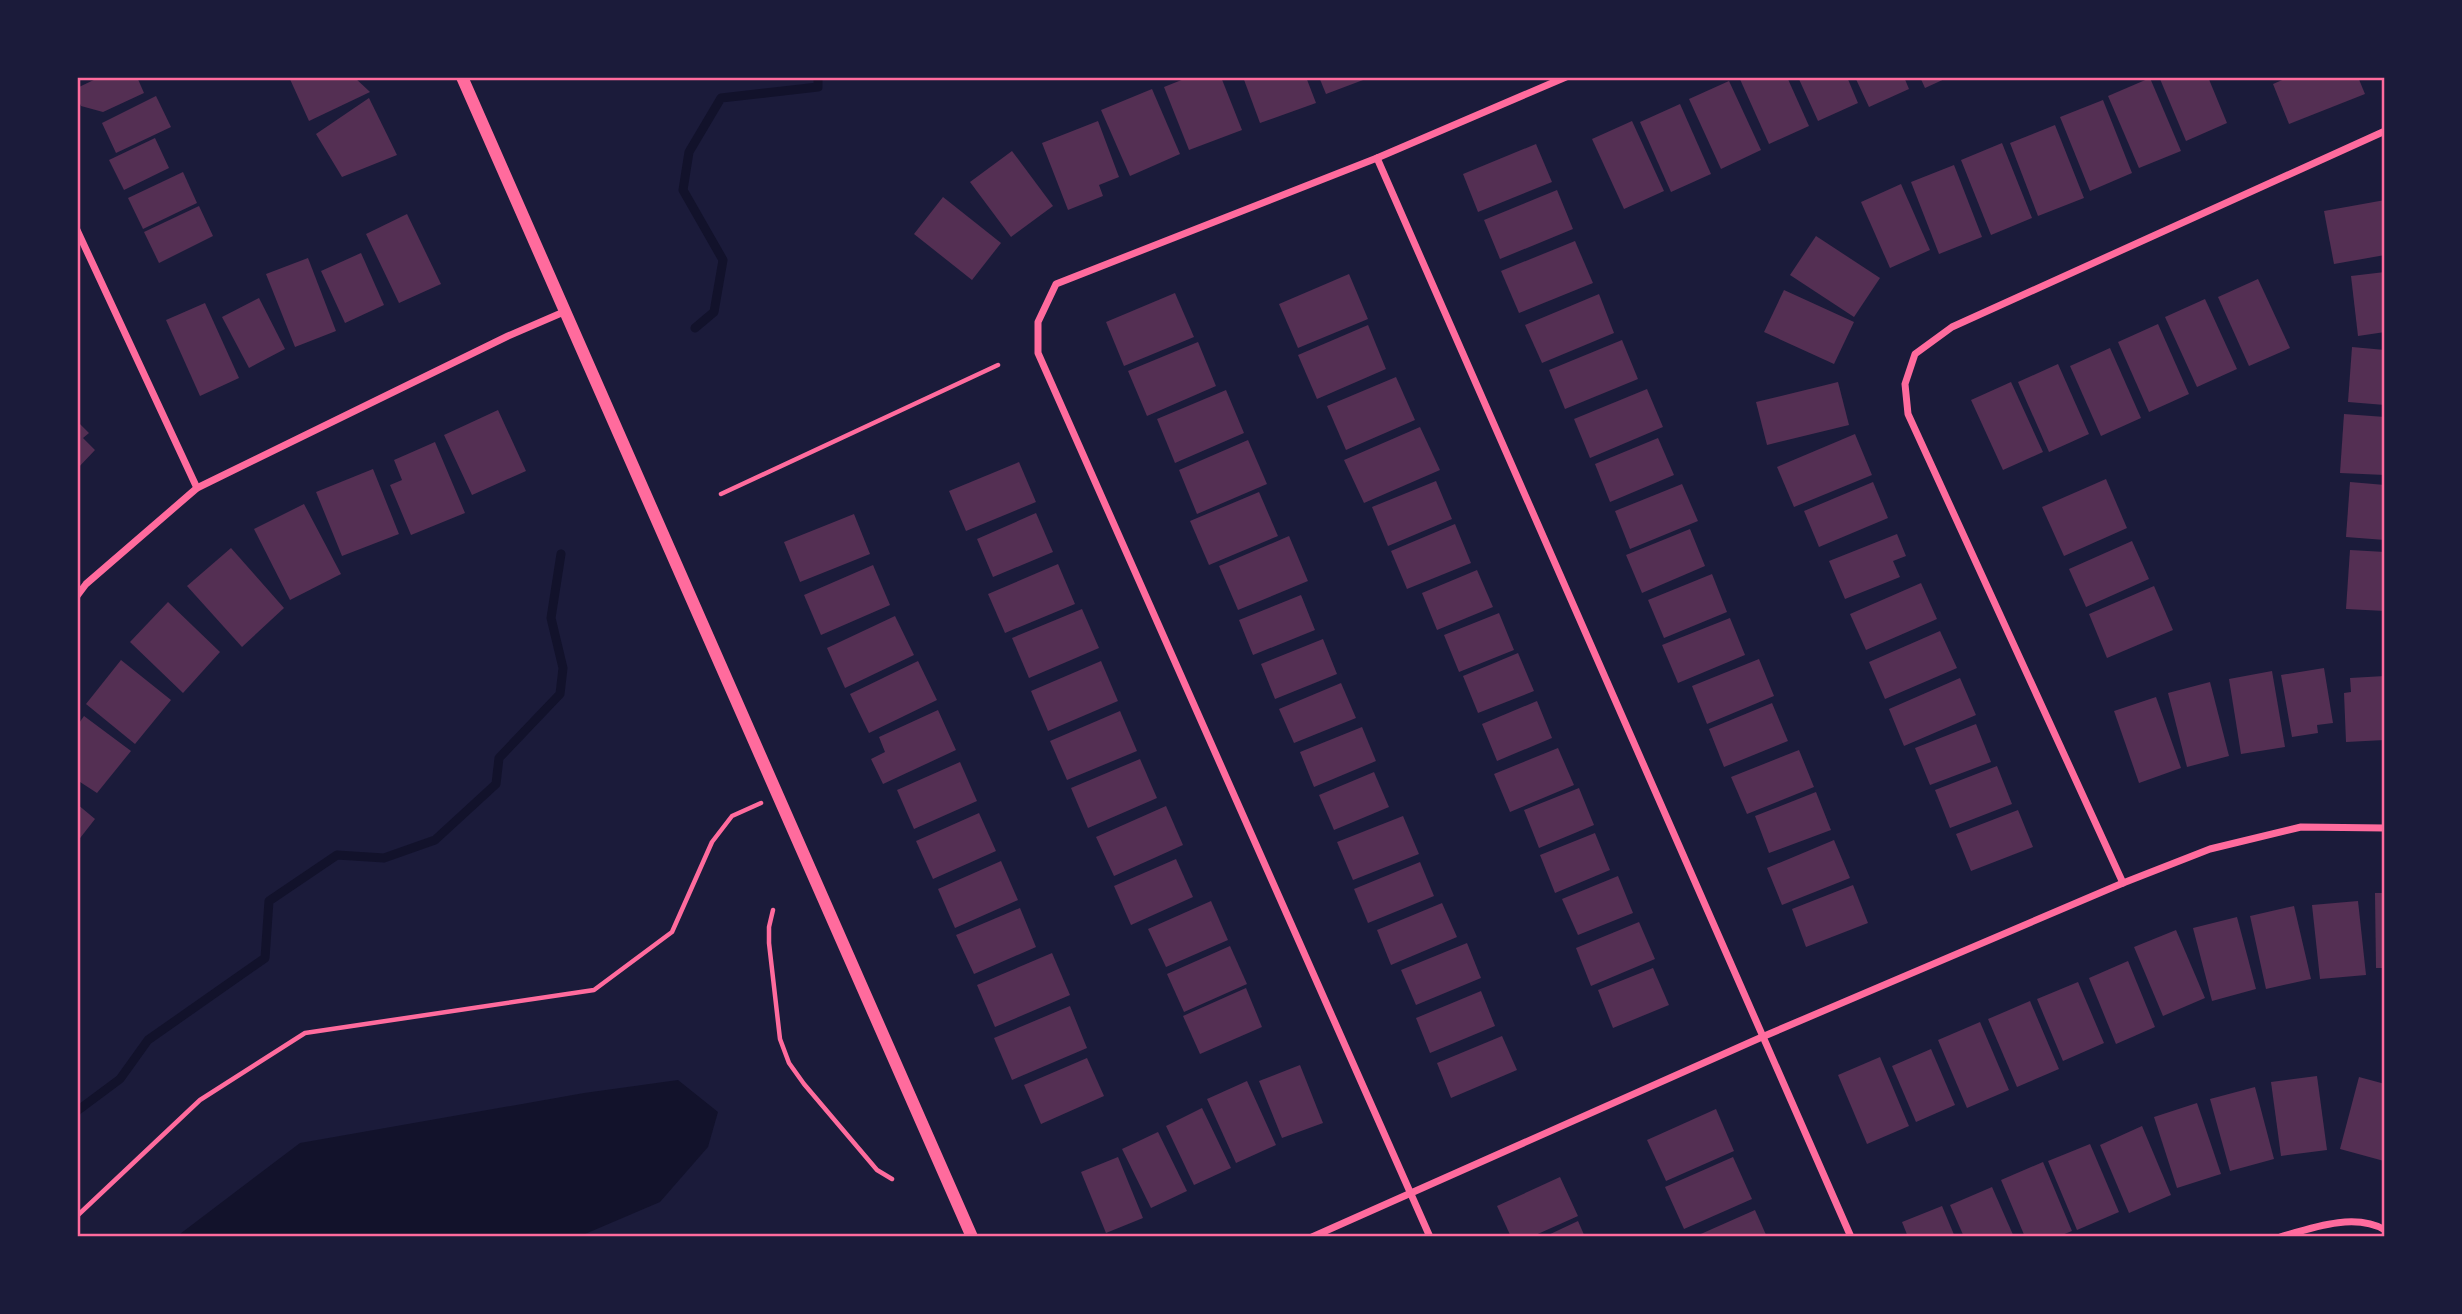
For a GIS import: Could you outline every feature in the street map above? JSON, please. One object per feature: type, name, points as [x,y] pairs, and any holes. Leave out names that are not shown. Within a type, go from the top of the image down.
[{"type":"street","points":[[462,77],[972,1237]]},
{"type":"street","points":[[1430,1237],[1038,353],[1038,322],[1056,285],[1377,158],[1566,77]]},
{"type":"street","points":[[2123,883],[1908,414],[1905,384],[1915,354],[1952,327],[2385,131]]},
{"type":"street","points":[[1377,158],[1851,1237]]},
{"type":"street","points":[[77,230],[197,488]]},
{"type":"street","points":[[77,596],[86,584],[197,488],[508,336],[566,311]]},
{"type":"street","points":[[1312,1237],[1762,1037],[2123,883],[2210,849],[2301,827],[2385,828]]},
{"type":"street","points":[[2280,1237],[2333,1224],[2364,1222],[2385,1230]]},
{"type":"path","points":[[721,494],[998,365]]},
{"type":"path","points":[[77,1216],[201,1100],[305,1033],[594,990],[672,932],[712,842],[732,816],[778,796]]},
{"type":"path","points":[[773,910],[769,943],[780,1039],[789,1063],[877,1170],[892,1179]]},
{"type":"shaded area","points":[[678,1080],[718,1112],[708,1147],[660,1202],[578,1237],[176,1237],[300,1143],[584,1093]]},
{"type":"building","points":[[100,77],[137,77],[144,93],[103,112],[81,106],[77,98],[77,88]]},
{"type":"building","points":[[289,77],[354,77],[370,92],[309,121]]},
{"type":"building","points":[[1189,77],[1221,77],[1242,130],[1189,150],[1164,87]]},
{"type":"building","points":[[1243,77],[1306,77],[1316,103],[1260,123]]},
{"type":"building","points":[[1319,77],[1371,77],[1326,94]]},
{"type":"building","points":[[1739,77],[1787,77],[1809,126],[1769,144]]},
{"type":"building","points":[[1798,77],[1847,77],[1858,103],[1818,121]]},
{"type":"building","points":[[1855,77],[1904,77],[1909,89],[1869,107]]},
{"type":"building","points":[[1920,77],[1949,77],[1925,88]]},
{"type":"building","points":[[2208,77],[2227,123],[2186,141],[2160,79]]},
{"type":"building","points":[[2289,77],[2358,77],[2365,94],[2289,124],[2273,84]]},
{"type":"building","points":[[2150,78],[2181,151],[2139,168],[2108,96]]},
{"type":"building","points":[[1729,81],[1761,150],[1721,169],[1689,99]]},
{"type":"building","points":[[1152,89],[1180,154],[1130,176],[1101,110]]},
{"type":"building","points":[[156,96],[171,127],[116,153],[102,123]]},
{"type":"building","points":[[369,98],[397,155],[342,177],[316,134]]},
{"type":"building","points":[[2103,100],[2132,173],[2090,191],[2060,117]]},
{"type":"building","points":[[1680,104],[1711,174],[1671,192],[1640,122]]},
{"type":"building","points":[[1098,121],[1119,177],[1099,185],[1103,196],[1068,210],[1042,143]]},
{"type":"building","points":[[1632,121],[1664,191],[1624,209],[1592,139]]},
{"type":"building","points":[[2055,125],[2084,198],[2038,216],[2010,143]]},
{"type":"building","points":[[155,138],[169,168],[124,190],[109,160]]},
{"type":"building","points":[[2002,143],[2032,218],[1991,235],[1961,160]]},
{"type":"building","points":[[1536,144],[1552,182],[1478,212],[1463,174]]},
{"type":"building","points":[[1012,151],[1053,206],[1011,237],[970,182]]},
{"type":"building","points":[[1954,165],[1982,237],[1939,254],[1911,182]]},
{"type":"building","points":[[183,172],[197,203],[143,229],[128,198]]},
{"type":"building","points":[[1901,184],[1930,250],[1890,268],[1861,202]]},
{"type":"building","points":[[1557,190],[1573,229],[1500,259],[1484,220]]},
{"type":"building","points":[[943,197],[1001,243],[972,280],[914,234]]},
{"type":"building","points":[[2385,200],[2385,255],[2334,264],[2324,211]]},
{"type":"building","points":[[199,206],[213,236],[159,263],[144,232]]},
{"type":"building","points":[[407,214],[441,284],[399,303],[366,234]]},
{"type":"building","points":[[1816,236],[1880,278],[1854,317],[1790,275]]},
{"type":"building","points":[[1575,241],[1593,283],[1519,313],[1501,271]]},
{"type":"building","points":[[361,253],[384,305],[345,323],[321,271]]},
{"type":"building","points":[[308,258],[336,331],[295,347],[266,274]]},
{"type":"building","points":[[2385,272],[2385,332],[2358,336],[2351,276]]},
{"type":"building","points":[[1349,274],[1368,319],[1298,348],[1279,304]]},
{"type":"building","points":[[2258,279],[2290,348],[2249,366],[2218,297]]},
{"type":"building","points":[[1784,290],[1854,322],[1834,364],[1764,332]]},
{"type":"building","points":[[1175,293],[1194,337],[1124,366],[1106,322]]},
{"type":"building","points":[[1599,294],[1614,333],[1542,363],[1525,325]]},
{"type":"building","points":[[259,298],[285,349],[249,368],[222,317]]},
{"type":"building","points":[[2205,299],[2237,369],[2197,387],[2165,317]]},
{"type":"building","points":[[205,303],[239,378],[200,396],[166,320]]},
{"type":"building","points":[[2158,324],[2189,394],[2149,412],[2118,342]]},
{"type":"building","points":[[1368,325],[1386,369],[1317,399],[1298,355]]},
{"type":"building","points":[[1622,340],[1638,379],[1565,409],[1549,370]]},
{"type":"building","points":[[1198,342],[1216,386],[1147,416],[1128,371]]},
{"type":"building","points":[[2352,347],[2385,350],[2385,405],[2348,402]]},
{"type":"building","points":[[2110,348],[2141,418],[2101,436],[2070,366]]},
{"type":"building","points":[[2058,364],[2089,434],[2049,452],[2018,382]]},
{"type":"building","points":[[1396,377],[1415,420],[1346,450],[1327,406]]},
{"type":"building","points":[[1838,382],[1849,425],[1767,445],[1756,402]]},
{"type":"building","points":[[2011,382],[2043,452],[2003,470],[1971,400]]},
{"type":"building","points":[[1647,389],[1663,427],[1590,458],[1574,419]]},
{"type":"building","points":[[1226,390],[1244,433],[1175,463],[1157,419]]},
{"type":"building","points":[[498,410],[526,471],[472,495],[444,435]]},
{"type":"building","points":[[2344,414],[2385,417],[2385,475],[2340,473]]},
{"type":"building","points":[[77,421],[89,433],[83,438],[95,450],[77,469]]},
{"type":"building","points":[[1420,427],[1440,470],[1364,503],[1344,460]]},
{"type":"building","points":[[1855,434],[1872,475],[1794,507],[1777,467]]},
{"type":"building","points":[[1658,438],[1674,475],[1610,502],[1595,464]]},
{"type":"building","points":[[1248,440],[1267,484],[1197,514],[1179,470]]},
{"type":"building","points":[[435,442],[465,513],[411,535],[390,485],[402,480],[394,460]]},
{"type":"building","points":[[1019,462],[1036,502],[966,531],[949,491]]},
{"type":"building","points":[[373,469],[399,534],[342,556],[316,492]]},
{"type":"building","points":[[2106,479],[2127,528],[2064,556],[2042,507]]},
{"type":"building","points":[[1436,481],[1452,519],[1388,546],[1372,507]]},
{"type":"building","points":[[1873,482],[1888,518],[1819,547],[1804,511]]},
{"type":"building","points":[[2350,482],[2385,485],[2385,540],[2346,537]]},
{"type":"building","points":[[1682,484],[1698,521],[1630,549],[1615,511]]},
{"type":"building","points":[[1259,492],[1278,536],[1209,565],[1190,521]]},
{"type":"building","points":[[304,504],[341,574],[290,600],[254,529]]},
{"type":"building","points":[[1036,513],[1053,552],[993,577],[977,539]]},
{"type":"building","points":[[854,514],[870,554],[800,582],[784,542]]},
{"type":"building","points":[[1455,524],[1471,563],[1407,589],[1391,551]]},
{"type":"building","points":[[1690,529],[1705,566],[1642,593],[1626,555]]},
{"type":"building","points":[[1897,534],[1906,556],[1893,561],[1900,577],[1845,599],[1829,561]]},
{"type":"building","points":[[1289,536],[1308,581],[1238,610],[1219,566]]},
{"type":"building","points":[[2132,541],[2149,579],[2086,607],[2069,569]]},
{"type":"building","points":[[231,548],[284,608],[242,647],[187,586]]},
{"type":"building","points":[[2350,550],[2385,552],[2385,611],[2346,609]]},
{"type":"building","points":[[1058,564],[1075,604],[1005,633],[988,594]]},
{"type":"building","points":[[873,565],[890,605],[821,635],[804,595]]},
{"type":"building","points":[[1477,570],[1493,607],[1437,630],[1422,593]]},
{"type":"building","points":[[1712,574],[1727,612],[1664,638],[1648,600]]},
{"type":"building","points":[[1921,583],[1937,619],[1866,650],[1850,614]]},
{"type":"building","points":[[2154,586],[2173,630],[2107,658],[2089,614]]},
{"type":"building","points":[[1301,595],[1315,630],[1253,655],[1239,620]]},
{"type":"building","points":[[168,602],[220,652],[183,693],[130,642]]},
{"type":"building","points":[[1082,609],[1099,648],[1029,678],[1012,638]]},
{"type":"building","points":[[1499,613],[1514,650],[1459,672],[1444,635]]},
{"type":"building","points":[[895,616],[914,655],[845,688],[827,648]]},
{"type":"building","points":[[1730,618],[1745,655],[1678,683],[1662,645]]},
{"type":"building","points":[[1940,631],[1957,668],[1885,699],[1869,662]]},
{"type":"building","points":[[1323,639],[1337,674],[1275,699],[1261,664]]},
{"type":"building","points":[[1518,653],[1534,691],[1478,713],[1463,676]]},
{"type":"building","points":[[1759,659],[1774,696],[1707,724],[1692,686]]},
{"type":"building","points":[[121,660],[171,700],[135,744],[86,704]]},
{"type":"building","points":[[918,661],[937,700],[869,733],[850,694]]},
{"type":"building","points":[[1101,661],[1118,701],[1048,731],[1031,691]]},
{"type":"building","points":[[2324,668],[2333,723],[2317,725],[2318,733],[2292,737],[2281,675]]},
{"type":"building","points":[[2272,671],[2285,747],[2241,754],[2229,679]]},
{"type":"building","points":[[2385,676],[2385,740],[2346,742],[2344,693],[2351,692],[2350,678]]},
{"type":"building","points":[[1960,678],[1976,715],[1904,746],[1889,709]]},
{"type":"building","points":[[2210,682],[2229,756],[2187,767],[2168,693]]},
{"type":"building","points":[[1341,683],[1356,718],[1294,743],[1279,709]]},
{"type":"building","points":[[2156,697],[2181,768],[2139,783],[2114,711]]},
{"type":"building","points":[[1537,701],[1552,738],[1497,761],[1482,724]]},
{"type":"building","points":[[1772,703],[1788,741],[1724,767],[1709,729]]},
{"type":"building","points":[[938,710],[956,750],[883,784],[871,759],[885,752],[879,737]]},
{"type":"building","points":[[1120,711],[1137,751],[1067,780],[1050,741]]},
{"type":"building","points":[[84,716],[131,751],[97,793],[77,780],[77,726]]},
{"type":"building","points":[[1976,724],[1991,762],[1930,785],[1915,748]]},
{"type":"building","points":[[1362,727],[1376,761],[1314,787],[1300,752]]},
{"type":"building","points":[[1558,748],[1574,785],[1510,812],[1494,774]]},
{"type":"building","points":[[1799,750],[1814,787],[1747,814],[1731,777]]},
{"type":"building","points":[[1140,759],[1157,798],[1088,828],[1071,788]]},
{"type":"building","points":[[960,762],[977,801],[914,829],[897,790]]},
{"type":"building","points":[[1997,766],[2012,804],[1950,828],[1935,790]]},
{"type":"building","points":[[1374,772],[1389,807],[1334,830],[1319,795]]},
{"type":"building","points":[[1579,788],[1594,825],[1539,848],[1524,810]]},
{"type":"building","points":[[1816,792],[1831,830],[1769,853],[1755,816]]},
{"type":"building","points":[[77,804],[95,819],[77,842]]},
{"type":"building","points":[[1166,806],[1183,845],[1114,876],[1096,837]]},
{"type":"building","points":[[2018,810],[2033,847],[1971,871],[1956,834]]},
{"type":"building","points":[[979,813],[996,851],[933,879],[916,841]]},
{"type":"building","points":[[1403,816],[1419,854],[1353,880],[1337,842]]},
{"type":"building","points":[[1595,833],[1610,870],[1555,893],[1540,855]]},
{"type":"building","points":[[1834,840],[1850,878],[1782,905],[1767,868]]},
{"type":"building","points":[[1176,859],[1193,897],[1131,925],[1114,886]]},
{"type":"building","points":[[1001,861],[1018,900],[955,928],[938,889]]},
{"type":"building","points":[[1420,862],[1434,896],[1368,923],[1354,889]]},
{"type":"building","points":[[1618,876],[1633,913],[1578,935],[1562,899]]},
{"type":"building","points":[[1853,885],[1868,923],[1806,947],[1792,909]]},
{"type":"building","points":[[2375,893],[2385,893],[2385,968],[2376,968]]},
{"type":"building","points":[[1211,901],[1228,940],[1166,967],[1148,929]]},
{"type":"building","points":[[2358,901],[2366,975],[2320,979],[2312,905]]},
{"type":"building","points":[[1442,903],[1457,937],[1391,965],[1377,930]]},
{"type":"building","points":[[2294,906],[2311,979],[2266,989],[2250,916]]},
{"type":"building","points":[[1020,908],[1036,947],[974,974],[956,935]]},
{"type":"building","points":[[2237,917],[2256,989],[2212,1001],[2193,928]]},
{"type":"building","points":[[1639,922],[1655,959],[1591,986],[1576,948]]},
{"type":"building","points":[[2176,930],[2205,998],[2163,1016],[2134,947]]},
{"type":"building","points":[[1467,943],[1481,978],[1416,1005],[1401,970]]},
{"type":"building","points":[[1230,946],[1247,984],[1184,1012],[1167,974]]},
{"type":"building","points":[[1052,953],[1070,995],[995,1027],[977,985]]},
{"type":"building","points":[[2128,961],[2155,1027],[2116,1044],[2089,978]]},
{"type":"building","points":[[1653,968],[1669,1005],[1613,1028],[1598,990]]},
{"type":"building","points":[[2078,982],[2104,1043],[2063,1061],[2037,999]]},
{"type":"building","points":[[1246,988],[1262,1027],[1200,1054],[1183,1016]]},
{"type":"building","points":[[1481,991],[1495,1026],[1430,1053],[1416,1018]]},
{"type":"building","points":[[2030,1001],[2059,1069],[2017,1087],[1988,1019]]},
{"type":"building","points":[[1070,1006],[1087,1048],[1012,1080],[994,1038]]},
{"type":"building","points":[[1980,1022],[2009,1090],[1967,1108],[1938,1040]]},
{"type":"building","points":[[1502,1036],[1517,1070],[1451,1098],[1437,1063]]},
{"type":"building","points":[[1931,1049],[1955,1105],[1916,1122],[1892,1066]]},
{"type":"building","points":[[1880,1057],[1909,1126],[1867,1144],[1838,1075]]},
{"type":"building","points":[[1087,1058],[1104,1096],[1041,1124],[1024,1085]]},
{"type":"building","points":[[1300,1065],[1323,1123],[1282,1138],[1259,1081]]},
{"type":"building","points":[[2317,1076],[2327,1150],[2281,1156],[2271,1082]]},
{"type":"building","points":[[2359,1077],[2385,1084],[2384,1161],[2340,1149]]},
{"type":"building","points":[[1247,1081],[1276,1145],[1236,1163],[1207,1099]]},
{"type":"building","points":[[2255,1087],[2274,1159],[2230,1171],[2210,1099]]},
{"type":"building","points":[[2197,1103],[2221,1174],[2177,1188],[2154,1117]]},
{"type":"building","points":[[1202,1108],[1231,1168],[1194,1185],[1166,1126]]},
{"type":"building","points":[[1716,1109],[1734,1151],[1666,1181],[1647,1140]]},
{"type":"building","points":[[2142,1126],[2171,1195],[2129,1213],[2100,1145]]},
{"type":"building","points":[[1158,1132],[1187,1191],[1151,1208],[1122,1149]]},
{"type":"building","points":[[2090,1144],[2119,1212],[2077,1230],[2048,1161]]},
{"type":"building","points":[[1118,1157],[1143,1218],[1106,1233],[1081,1172]]},
{"type":"building","points":[[1733,1157],[1752,1199],[1684,1229],[1665,1187]]},
{"type":"building","points":[[2043,1162],[2072,1231],[2057,1237],[2025,1237],[2001,1180]]},
{"type":"building","points":[[1560,1177],[1578,1216],[1531,1237],[1511,1237],[1497,1206]]},
{"type":"building","points":[[1992,1187],[2014,1237],[1964,1237],[1950,1205]]},
{"type":"building","points":[[1942,1206],[1955,1237],[1908,1237],[1902,1222]]},
{"type":"building","points":[[1755,1210],[1767,1237],[1694,1237]]},
{"type":"building","points":[[1578,1221],[1585,1237],[1544,1237]]},
{"type":"waterway","points":[[695,328],[714,312],[723,260],[683,190],[689,152],[721,98],[818,87],[818,77]]},
{"type":"waterway","points":[[77,1111],[120,1079],[148,1040],[265,958],[269,901],[337,855],[384,858],[435,840],[496,784],[499,758],[560,694],[563,668],[551,618],[561,554]]}]
